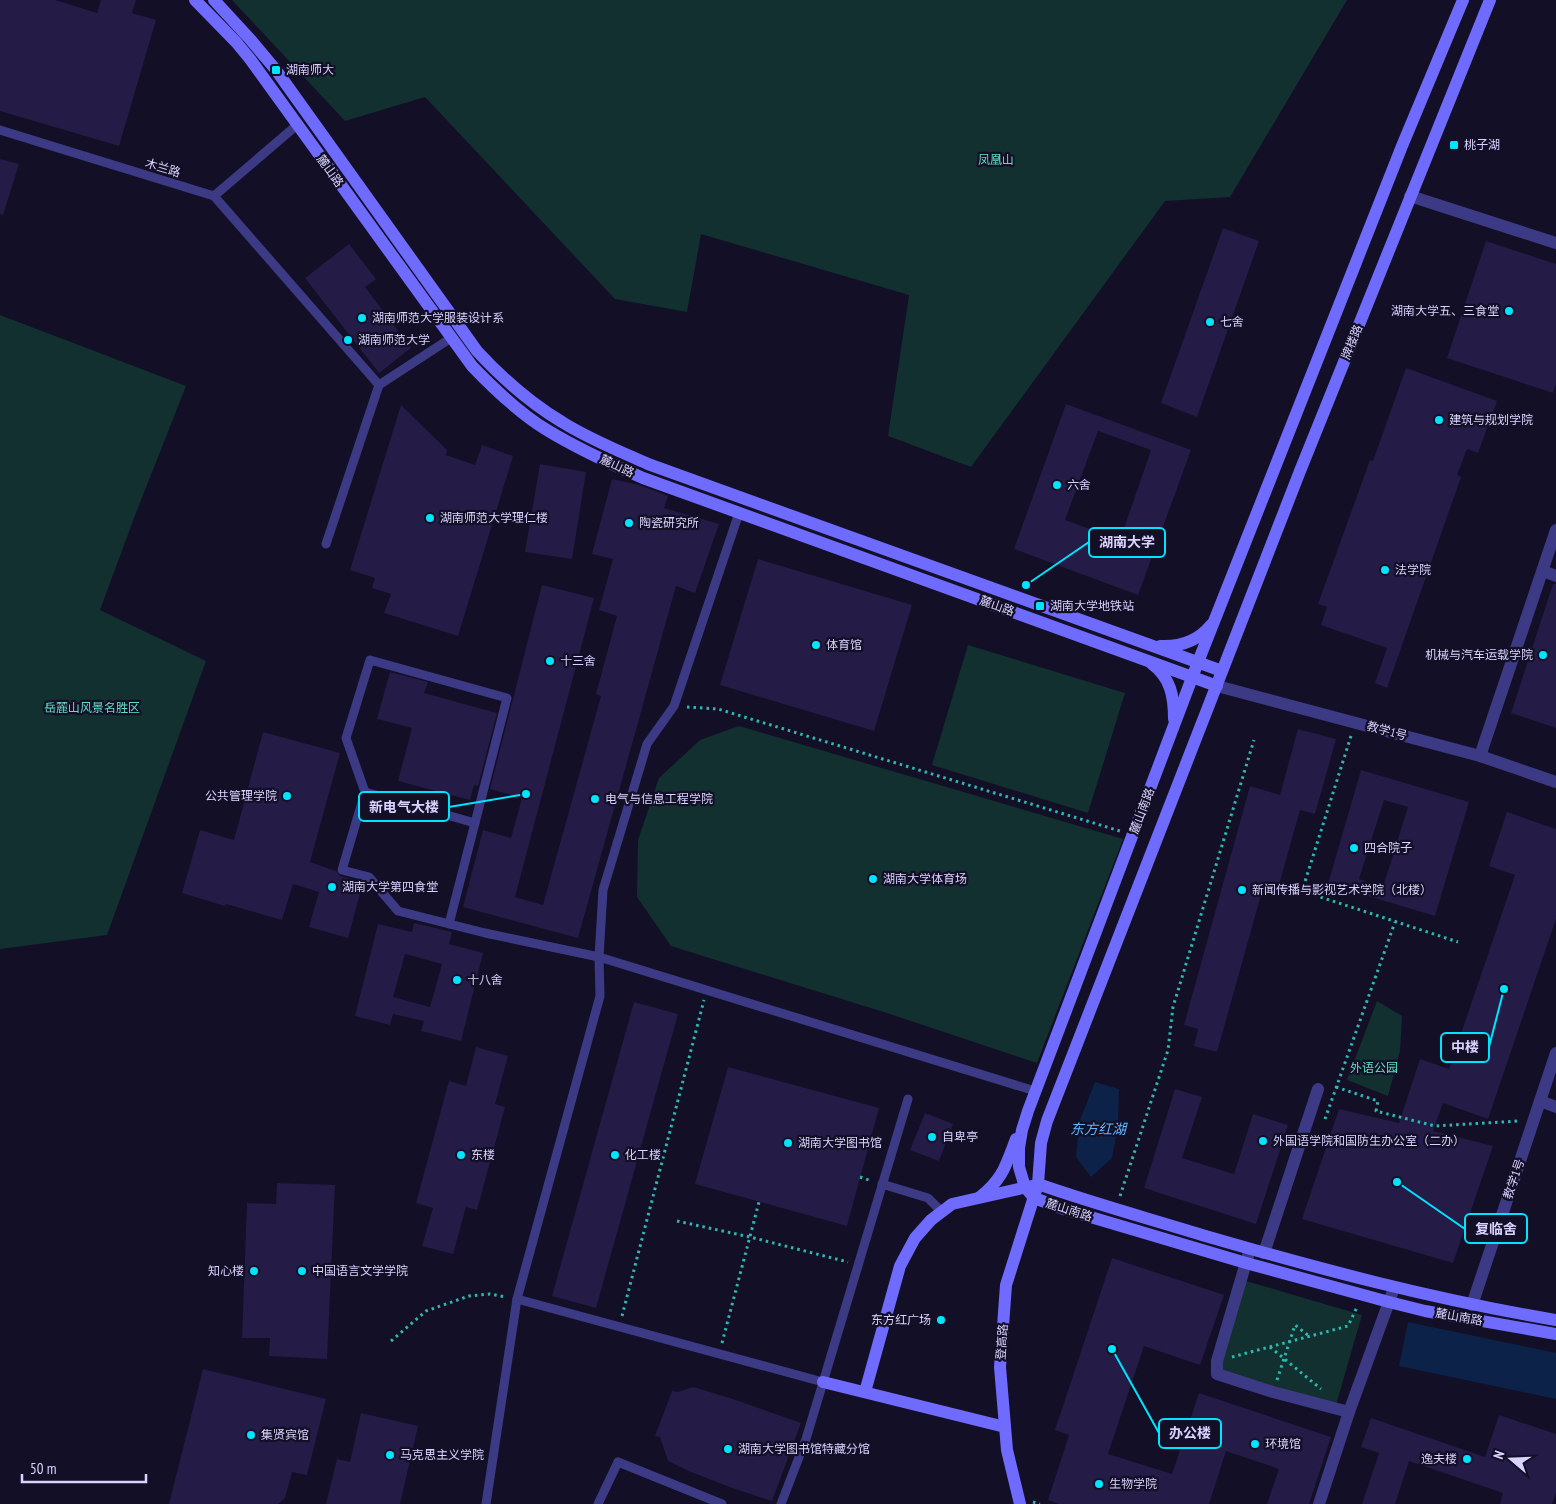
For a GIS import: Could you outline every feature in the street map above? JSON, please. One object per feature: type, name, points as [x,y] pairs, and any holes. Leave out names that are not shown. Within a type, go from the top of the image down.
[{"type":"main road","name":"麓山路","points":[[194,0],[236,42],[250,60],[472,366],[496,391],[547,430],[643,478],[1217,686]]},
{"type":"main road","name":"麓山路","points":[[214,0],[276,70],[477,351],[496,371],[540,408],[562,422],[648,464],[1222,671]]},
{"type":"main road","name":"牌楼路","points":[[1193,676],[1398,155],[1463,0]]},
{"type":"main road","name":"牌楼路","points":[[1217,686],[1300,470],[1490,0]]},
{"type":"main road","points":[[1149,645],[1171,646],[1186,644],[1206,630],[1215,619]]},
{"type":"main road","points":[[1144,659],[1158,669],[1168,680],[1174,704],[1175,724]]},
{"type":"main road","name":"麓山南路","points":[[1193,676],[1028,1111],[1019,1148],[1019,1167],[1026,1187],[1034,1198],[1077,1213],[1246,1263],[1389,1302],[1556,1334]]},
{"type":"main road","name":"麓山南路","points":[[1217,686],[1048,1121],[1041,1143],[1038,1184],[1250,1249],[1394,1288],[1472,1305],[1556,1320]]},
{"type":"main road","points":[[978,1198],[996,1183],[1002,1174],[1028,1111]]},
{"type":"main road","points":[[865,1392],[900,1266],[915,1238],[931,1220],[952,1204],[1038,1184]]},
{"type":"main road","name":"登高路","points":[[1020,1504],[1007,1450],[1000,1367],[1006,1285],[1038,1184]]},
{"type":"main road","points":[[823,1382],[1005,1427]]},
{"type":"street","points":[[1410,196],[1556,243]]},
{"type":"street","points":[[1480,756],[1556,530]]},
{"type":"street","points":[[1542,571],[1556,576]]},
{"type":"street","name":"教学1号","points":[[1217,686],[1480,756],[1556,782]]},
{"type":"street","name":"教学1号","points":[[1472,1305],[1556,1053]]},
{"type":"street","points":[[1264,1253],[1318,1089]]},
{"type":"street","points":[[1540,1101],[1556,1107]]},
{"type":"street","points":[[1250,1249],[1217,1360],[1217,1374],[1273,1392],[1349,1412]]},
{"type":"street","points":[[1319,1504],[1349,1412],[1394,1288]]},
{"type":"lane","points":[[297,125],[214,196],[379,385]]},
{"type":"lane","name":"木兰路","points":[[0,130],[214,196]]},
{"type":"lane","points":[[326,544],[379,385],[451,338]]},
{"type":"lane","points":[[486,1504],[517,1299],[600,996],[599,957],[603,890],[647,744],[674,706],[739,513]]},
{"type":"lane","points":[[449,924],[508,698],[370,660],[346,738],[365,792],[342,870],[369,877],[398,911],[449,924],[599,957],[1035,1091]]},
{"type":"lane","points":[[365,792],[475,824]]},
{"type":"lane","points":[[781,1504],[806,1439],[908,1099]]},
{"type":"lane","points":[[882,1184],[928,1198],[942,1212]]},
{"type":"lane","points":[[517,1299],[823,1382]]},
{"type":"lane","points":[[598,1504],[618,1462],[722,1504]]},
{"type":"path","points":[[674,706],[718,709],[1125,832]]},
{"type":"path","points":[[1355,723],[1302,891],[1458,942]]},
{"type":"path","points":[[1116,1209],[1168,1050],[1173,1007],[1254,740]]},
{"type":"path","points":[[1323,1125],[1395,922]]},
{"type":"path","points":[[619,1327],[707,990]]},
{"type":"path","points":[[1336,1087],[1378,1101],[1376,1111],[1435,1126],[1534,1120]]},
{"type":"path","points":[[719,1354],[759,1202]]},
{"type":"path","points":[[677,1221],[750,1237],[858,1265]]},
{"type":"path","points":[[391,1341],[426,1310],[468,1296],[490,1294],[517,1299]]},
{"type":"path","points":[[1217,1360],[1348,1326],[1364,1295]]},
{"type":"path","points":[[1273,1392],[1295,1325],[1310,1336]]},
{"type":"path","points":[[1270,1347],[1327,1394]]},
{"type":"green space","name":"凤凰山","points":[[232,0],[1347,0],[1230,197],[1165,201],[971,467],[888,436],[909,295],[701,234],[687,312],[615,299],[425,97],[345,121]]},
{"type":"green space","name":"岳麓山风景名胜区","points":[[0,315],[186,386],[100,610],[206,661],[107,935],[0,949]]},
{"type":"green space","points":[[968,645],[1125,693],[1088,813],[932,765]]},
{"type":"green space","name":"湖南大学体育场","points":[[739,726],[1123,839],[1037,1063],[890,1014],[671,946],[637,897],[638,840],[659,778],[700,740]]},
{"type":"green space","name":"外语公园","points":[[1377,1001],[1402,1016],[1400,1051],[1388,1096],[1347,1080]]},
{"type":"green space","points":[[1246,1281],[1362,1315],[1336,1405],[1219,1370]]},
{"type":"water","name":"东方红湖","points":[[1095,1082],[1119,1089],[1118,1125],[1112,1158],[1091,1177],[1076,1157],[1080,1120]]},
{"type":"water","points":[[1408,1322],[1556,1353],[1556,1399],[1399,1366]]},
{"type":"building","points":[[0,0],[55,0],[97,13],[101,0],[136,0],[132,13],[156,20],[119,146],[0,111]]},
{"type":"building","points":[[0,159],[19,164],[3,215],[0,214]]},
{"type":"building","name":"七舍","points":[[1223,228],[1259,241],[1197,417],[1161,403]]},
{"type":"building","name":"湖南大学五、三食堂","points":[[1486,241],[1556,264],[1556,384],[1553,393],[1447,358]]},
{"type":"building","name":"湖南师范大学服装设计系","points":[[349,244],[376,279],[365,287],[411,348],[379,373],[305,278]]},
{"type":"building","name":"法学院","points":[[1406,368],[1497,401],[1478,453],[1467,449],[1457,475],[1461,477],[1387,688],[1375,683],[1387,648],[1321,625],[1327,607],[1318,604],[1370,460],[1373,461]]},
{"type":"building","name":"六舍","points":[[1066,404],[1191,450],[1138,595],[1014,549]],"holes":[[[1098,431],[1151,450],[1120,540],[1065,520]]]},
{"type":"building","name":"湖南师范大学理仁楼","points":[[401,405],[447,450],[446,455],[475,465],[482,445],[513,456],[458,636],[384,613],[391,594],[372,588],[375,578],[350,570]]},
{"type":"building","points":[[540,464],[586,472],[572,559],[525,552]]},
{"type":"building","points":[[612,479],[639,485],[668,496],[664,508],[719,524],[695,593],[676,586],[578,938],[463,907],[483,830],[511,838],[522,798],[490,789],[542,585],[594,598],[515,897],[543,905],[601,696],[596,694],[617,616],[599,610],[613,559],[592,554]]},
{"type":"building","name":"体育馆","points":[[758,559],[912,605],[874,731],[720,685]]},
{"type":"building","name":"机械与汽车运载学院","points":[[1553,584],[1556,584],[1556,728],[1511,713]]},
{"type":"building","points":[[390,672],[428,682],[424,693],[497,713],[478,786],[474,785],[470,800],[398,781],[412,728],[377,719]]},
{"type":"building","name":"新闻传播与影视艺术学院（北楼）","points":[[1298,729],[1336,739],[1315,814],[1300,810],[1277,892],[1263,888],[1217,1052],[1194,1046],[1198,1029],[1184,1025],[1250,786],[1280,795]]},
{"type":"building","points":[[263,732],[340,753],[310,862],[336,871],[340,876],[359,882],[361,890],[348,938],[309,927],[319,892],[293,884],[282,920],[182,893],[200,830],[234,840]]},
{"type":"building","name":"四合院子","points":[[1361,770],[1469,802],[1435,916],[1328,884]],"holes":[[[1384,800],[1408,807],[1383,887],[1359,879]]]},
{"type":"building","points":[[1507,812],[1556,829],[1556,919],[1488,1119],[1443,1103],[1433,1131],[1493,1146],[1453,1263],[1302,1219],[1339,1109],[1399,1123],[1420,1059],[1449,1069],[1515,875],[1489,866]]},
{"type":"building","name":"十八舍","points":[[414,923],[452,932],[449,944],[483,953],[461,1041],[421,1031],[424,1021],[393,1014],[390,1025],[355,1016],[378,924],[412,932]],"holes":[[[405,954],[442,964],[430,1007],[393,997]]]},
{"type":"building","name":"化工楼","points":[[634,1002],[678,1014],[596,1308],[552,1296]]},
{"type":"building","name":"东楼","points":[[476,1047],[508,1056],[495,1104],[505,1107],[477,1210],[466,1207],[453,1254],[422,1246],[433,1208],[416,1203],[449,1081],[466,1086]]},
{"type":"building","name":"湖南大学图书馆","points":[[728,1067],[879,1108],[847,1226],[695,1184]]},
{"type":"building","name":"外国语学院和国防生办公室（二办）","points":[[1175,1089],[1202,1097],[1182,1158],[1234,1174],[1253,1114],[1288,1125],[1256,1224],[1144,1188]]},
{"type":"building","name":"自卑亭","points":[[925,1113],[953,1124],[939,1161],[910,1150]]},
{"type":"building","name":"中国语言文学学院","points":[[277,1183],[335,1185],[327,1359],[269,1356],[270,1338],[242,1338],[247,1203],[276,1204]]},
{"type":"building","points":[[1112,1258],[1224,1295],[1200,1365],[1144,1346],[1108,1454],[1172,1474],[1199,1393],[1331,1437],[1309,1504],[1267,1504],[1279,1469],[1226,1451],[1209,1504],[1059,1504],[1048,1500],[1069,1435],[1055,1430]]},
{"type":"building","name":"集贤宾馆","points":[[203,1369],[326,1399],[307,1475],[292,1472],[285,1498],[278,1504],[169,1504]]},
{"type":"building","name":"湖南大学图书馆特藏分馆","points":[[693,1387],[801,1423],[772,1501],[735,1489],[668,1461],[660,1437],[655,1436],[672,1391],[678,1392]]},
{"type":"building","name":"马克思主义学院","points":[[361,1413],[418,1426],[400,1504],[326,1504],[337,1459],[350,1462]]},
{"type":"building","name":"逸夫楼","points":[[1499,1415],[1556,1434],[1556,1492],[1552,1504],[1500,1504],[1503,1493],[1409,1461],[1395,1504],[1362,1504],[1379,1453],[1361,1447],[1371,1418],[1485,1457]]},
{"type":"place","name":"湖南师大","points":[[276,70]]},
{"type":"place","name":"桃子湖","points":[[1454,145]]},
{"type":"place","name":"湖南大学五、三食堂","points":[[1509,311]]},
{"type":"place","name":"湖南师范大学服装设计系","points":[[362,318]]},
{"type":"place","name":"七舍","points":[[1210,322]]},
{"type":"place","name":"湖南师范大学","points":[[348,340]]},
{"type":"place","name":"建筑与规划学院","points":[[1439,420]]},
{"type":"place","name":"六舍","points":[[1057,485]]},
{"type":"place","name":"湖南师范大学理仁楼","points":[[430,518]]},
{"type":"place","name":"陶瓷研究所","points":[[629,523]]},
{"type":"place","name":"法学院","points":[[1385,570]]},
{"type":"place","name":"湖南大学","points":[[1026,585]]},
{"type":"place","name":"湖南大学地铁站","points":[[1040,606]]},
{"type":"place","name":"体育馆","points":[[816,645]]},
{"type":"place","name":"机械与汽车运载学院","points":[[1543,655]]},
{"type":"place","name":"十三舍","points":[[550,661]]},
{"type":"place","name":"新电气大楼","points":[[526,794]]},
{"type":"place","name":"公共管理学院","points":[[287,796]]},
{"type":"place","name":"电气与信息工程学院","points":[[595,799]]},
{"type":"place","name":"四合院子","points":[[1354,848]]},
{"type":"place","name":"湖南大学体育场","points":[[873,879]]},
{"type":"place","name":"湖南大学第四食堂","points":[[332,887]]},
{"type":"place","name":"新闻传播与影视艺术学院（北楼）","points":[[1242,890]]},
{"type":"place","name":"十八舍","points":[[457,980]]},
{"type":"place","name":"中楼","points":[[1504,989]]},
{"type":"place","name":"自卑亭","points":[[932,1137]]},
{"type":"place","name":"外国语学院和国防生办公室（二办）","points":[[1263,1141]]},
{"type":"place","name":"湖南大学图书馆","points":[[788,1143]]},
{"type":"place","name":"东楼","points":[[461,1155]]},
{"type":"place","name":"化工楼","points":[[615,1155]]},
{"type":"place","name":"复临舍","points":[[1397,1182]]},
{"type":"place","name":"知心楼","points":[[254,1271]]},
{"type":"place","name":"中国语言文学学院","points":[[302,1271]]},
{"type":"place","name":"东方红广场","points":[[941,1320]]},
{"type":"place","name":"办公楼","points":[[1112,1349]]},
{"type":"place","name":"集贤宾馆","points":[[251,1435]]},
{"type":"place","name":"环境馆","points":[[1255,1444]]},
{"type":"place","name":"湖南大学图书馆特藏分馆","points":[[728,1449]]},
{"type":"place","name":"马克思主义学院","points":[[390,1455]]},
{"type":"place","name":"逸夫楼","points":[[1467,1459]]},
{"type":"place","name":"生物学院","points":[[1099,1484]]}]
